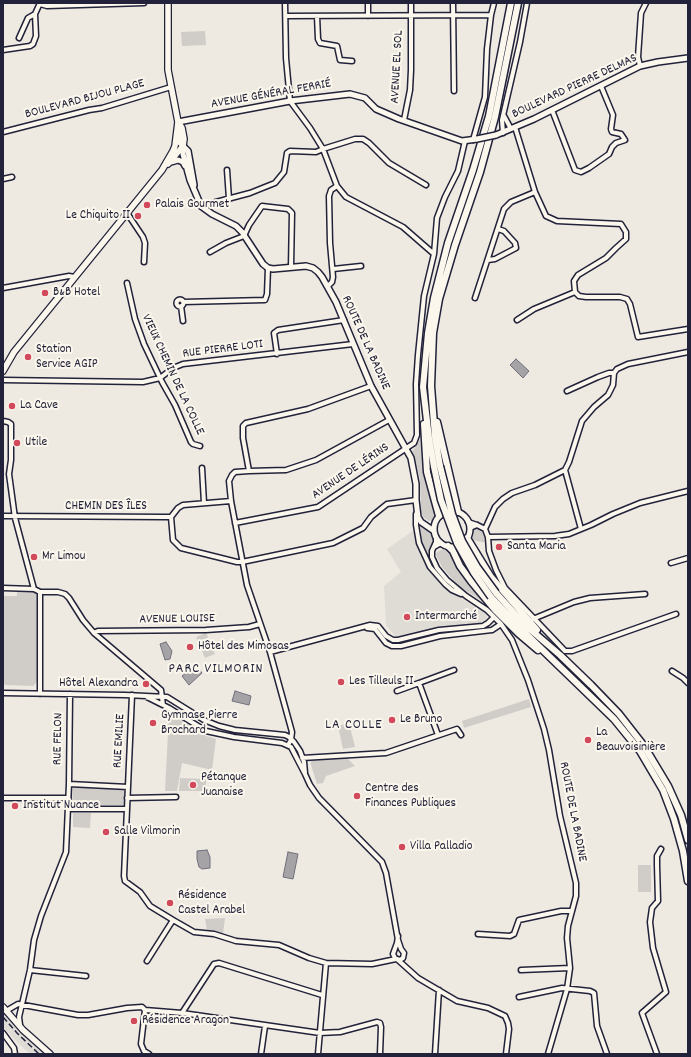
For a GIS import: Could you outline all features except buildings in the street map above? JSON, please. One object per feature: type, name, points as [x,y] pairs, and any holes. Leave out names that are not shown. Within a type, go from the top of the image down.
[{"type":"highway","points":[[439,516],[427,472],[424,440],[424,387],[428,333],[434,298],[448,243],[473,170],[489,116],[512,3]]},
{"type":"highway","points":[[437,467],[431,386],[433,333],[439,299],[455,245],[480,172],[495,117],[518,3]]},
{"type":"highway","points":[[431,386],[444,455],[458,512]]},
{"type":"highway","points":[[424,387],[429,438],[450,508],[462,541],[494,595],[522,630],[614,719],[640,751],[663,790],[674,819],[683,852],[688,881]]},
{"type":"highway","points":[[467,538],[491,577],[523,616],[619,714],[644,746],[668,786],[681,816],[688,840]]},
{"type":"highway","points":[[448,546],[453,551],[460,566],[471,581],[496,611],[531,645],[555,663]]},
{"type":"highway","points":[[494,595],[525,625],[560,655]]},
{"type":"main road","points":[[162,170],[174,148],[178,131],[178,122],[171,87],[168,59],[168,3]]},
{"type":"main road","points":[[3,371],[14,352],[74,277],[183,146],[184,139],[182,128],[178,122]]},
{"type":"main road","points":[[4,1009],[20,1027],[50,1054]]},
{"type":"street","points":[[3,50],[30,46],[33,44],[36,36],[35,14],[40,3],[47,6],[144,3]]},
{"type":"street","points":[[285,3],[286,58],[290,101],[323,149],[337,186],[346,197],[403,227],[434,254]]},
{"type":"street","points":[[368,3],[368,16]]},
{"type":"street","name":"AVENUE EL SOL","points":[[404,120],[410,90],[411,3]]},
{"type":"street","points":[[453,3],[454,91]]},
{"type":"street","points":[[475,140],[485,97],[487,49],[494,3]]},
{"type":"street","points":[[503,132],[502,120],[520,42],[526,3]]},
{"type":"street","points":[[640,66],[638,57],[640,20],[641,13],[646,3]]},
{"type":"street","points":[[19,38],[28,18],[35,14]]},
{"type":"street","name":"AVENUE EL SOL","points":[[286,16],[491,15]]},
{"type":"street","points":[[317,16],[318,39],[320,43],[338,46],[340,60],[352,61]]},
{"type":"street","name":"BOULEVARD PIERRE DELMAS","points":[[475,140],[496,135],[513,128],[640,66],[688,58]]},
{"type":"street","points":[[552,110],[575,170],[581,172],[590,168],[609,154],[612,147],[616,143],[625,140],[621,134],[612,132],[613,115],[601,86]]},
{"type":"street","name":"BOULEVARD BIJOU PLAGE","points":[[3,132],[102,108],[171,87]]},
{"type":"street","name":"AVENUE GÉNÉRAL FERRIÉ","points":[[178,122],[290,101],[350,94],[365,98],[376,109],[404,120],[465,141],[475,140]]},
{"type":"street","points":[[504,116],[513,128],[535,192],[546,216],[552,219],[621,224],[626,232],[626,239],[606,258],[578,275],[574,281],[576,292],[579,296],[620,297],[627,299],[630,304],[638,337],[688,329]]},
{"type":"street","points":[[178,131],[180,143],[188,151],[196,193]]},
{"type":"street","points":[[201,206],[250,193],[275,183],[284,172],[287,153],[290,151],[316,152],[355,139],[362,139],[369,143],[389,163],[426,185]]},
{"type":"street","name":"AVENUE DE LÉRINS","points":[[235,523],[318,507],[414,443],[417,435],[416,384],[424,296],[434,254],[437,218],[445,197],[458,171],[465,141]]},
{"type":"street","points":[[174,148],[183,146]]},
{"type":"street","points":[[183,146],[183,154],[187,169],[201,206],[212,214],[236,226],[263,264],[268,268],[267,294],[265,300],[182,304],[183,322]]},
{"type":"street","points":[[171,162],[178,160],[183,162],[187,169]]},
{"type":"street","points":[[227,170],[229,199]]},
{"type":"street","points":[[3,179],[12,177]]},
{"type":"street","points":[[328,286],[332,282],[333,277],[330,243],[329,196],[331,190],[337,186]]},
{"type":"street","points":[[475,298],[504,209],[511,202],[535,192]]},
{"type":"street","points":[[210,252],[226,243],[244,236],[249,225],[262,206],[288,208],[292,213],[291,267]]},
{"type":"street","points":[[127,213],[143,237],[145,243],[144,262]]},
{"type":"street","points":[[488,260],[495,259],[516,248],[515,243],[504,231],[498,229]]},
{"type":"street","name":"ROUTE DE LA BADINE","points":[[268,268],[306,266],[313,268],[318,272],[328,286],[344,320],[371,386],[411,458],[416,484],[418,517],[421,522],[434,531]]},
{"type":"street","points":[[333,269],[361,266]]},
{"type":"street","points":[[3,288],[69,276],[74,277]]},
{"type":"street","name":"VIEUX CHEMIN DE LA COLLE","points":[[127,283],[135,320],[144,344],[175,405],[191,442],[200,446]]},
{"type":"street","points":[[516,320],[534,309],[576,292]]},
{"type":"street","points":[[277,354],[274,333],[278,330],[344,320]]},
{"type":"street","name":"RUE PIERRE LOTI","points":[[3,380],[143,382],[160,378],[177,366],[353,344]]},
{"type":"street","points":[[485,529],[495,507],[503,498],[512,493],[535,485],[565,470],[582,421],[594,407],[608,395],[612,385],[614,373],[617,369],[628,364],[688,352]]},
{"type":"street","points":[[567,391],[598,377],[609,373],[614,373]]},
{"type":"street","points":[[249,470],[243,438],[243,426],[246,423],[308,409],[371,386]]},
{"type":"street","points":[[288,745],[291,740],[292,732],[270,652],[247,585],[231,500],[229,481],[234,472],[249,470],[286,470],[316,460],[389,420]]},
{"type":"street","points":[[3,421],[11,424],[11,460],[9,474],[15,516],[34,589]]},
{"type":"street","points":[[202,468],[204,503]]},
{"type":"street","points":[[565,470],[581,529]]},
{"type":"street","points":[[488,537],[555,536],[569,534],[640,503],[688,491]]},
{"type":"street","points":[[231,500],[183,505],[178,508],[171,516],[173,540],[180,548],[242,562],[334,543],[363,528],[371,517],[387,504],[416,500]]},
{"type":"street","name":"ROUTE DE LA BADINE","points":[[417,510],[416,525],[419,543],[430,567],[438,578],[452,590],[466,596]]},
{"type":"street","points":[[448,512],[458,512],[466,518],[470,528],[467,538],[459,545],[454,547],[448,546],[441,543],[436,537],[434,531],[435,524],[439,516],[448,512]]},
{"type":"street","name":"CHEMIN DES ÎLES","points":[[3,516],[164,518],[171,516]]},
{"type":"street","points":[[468,522],[485,529],[488,537],[489,551],[505,588],[532,619],[565,651],[568,652],[676,614]]},
{"type":"street","points":[[427,525],[435,524]]},
{"type":"street","points":[[470,528],[477,525]]},
{"type":"street","name":"ROUTE DE LA BADINE","points":[[436,537],[432,557],[437,568],[447,580],[466,596],[487,610],[501,624],[512,640],[528,680],[544,729],[553,769],[560,816],[576,883],[576,896],[568,926],[567,938],[570,968],[567,989],[548,1054]]},
{"type":"street","points":[[433,547],[441,543]]},
{"type":"street","points":[[671,563],[688,558]]},
{"type":"street","points":[[3,588],[34,589],[40,592],[58,592],[65,594],[83,620],[94,632],[161,690],[163,704]]},
{"type":"street","points":[[40,592],[40,694]]},
{"type":"street","points":[[532,619],[574,602],[590,598],[646,594]]},
{"type":"street","points":[[270,652],[361,629],[370,625],[378,626],[386,636],[393,640],[398,640],[439,630],[483,626],[494,618]]},
{"type":"street","name":"AVENUE LOUISE","points":[[94,632],[206,630],[249,627],[260,624]]},
{"type":"street","points":[[361,629],[375,629],[386,643],[392,646],[401,646],[440,636],[492,630],[496,629],[501,624]]},
{"type":"street","points":[[439,630],[440,636]]},
{"type":"street","points":[[397,691],[454,670]]},
{"type":"street","points":[[672,671],[688,683]]},
{"type":"street","points":[[419,683],[438,735]]},
{"type":"street","points":[[3,693],[167,697],[204,720],[219,726],[235,730],[285,735],[297,745],[303,758],[305,774]]},
{"type":"street","name":"RUE FELON","points":[[20,1027],[19,1017],[30,970],[34,940],[41,916],[66,852],[69,784],[70,694]]},
{"type":"street","name":"RUE EMILIE","points":[[126,809],[132,695]]},
{"type":"street","points":[[147,696],[163,704],[206,731],[288,745],[291,747],[310,785],[319,798],[382,862],[386,873],[398,936],[398,943],[394,952],[384,962]]},
{"type":"street","points":[[169,708],[174,701]]},
{"type":"street","points":[[217,734],[219,726]]},
{"type":"street","points":[[298,760],[303,758],[386,753],[457,729],[461,735]]},
{"type":"street","points":[[69,784],[128,787]]},
{"type":"street","points":[[127,798],[176,797]]},
{"type":"street","points":[[3,798],[68,798]]},
{"type":"street","points":[[68,809],[126,809],[124,876],[126,881],[140,892],[150,906],[194,932],[214,934],[236,941],[279,945],[309,958],[326,963],[352,964],[384,962],[399,959],[404,953],[398,943]]},
{"type":"street","points":[[657,1054],[642,1013],[666,992],[653,948],[650,922],[652,908],[658,901],[657,856],[661,849]]},
{"type":"street","points":[[478,934],[510,936],[514,934],[519,920],[561,911],[572,911]]},
{"type":"street","points":[[147,961],[173,920]]},
{"type":"street","points":[[394,952],[401,949]]},
{"type":"street","points":[[394,952],[404,965],[418,978],[451,998],[462,1003],[488,1008],[505,1016],[509,1029],[506,1054]]},
{"type":"street","points":[[182,1013],[214,964],[219,963],[322,995]]},
{"type":"street","points":[[318,1054],[326,963]]},
{"type":"street","points":[[521,970],[570,968]]},
{"type":"street","points":[[30,970],[86,976]]},
{"type":"street","points":[[519,997],[562,988],[590,991],[594,993],[597,1026],[607,1054]]},
{"type":"street","points":[[435,1054],[439,990]]},
{"type":"street","points":[[4,1009],[18,1004],[78,1015],[88,1015],[140,1006],[145,1010],[182,1013],[320,1034],[340,1032],[378,1022],[380,1023],[381,1027],[380,1054]]},
{"type":"street","points":[[145,1010],[141,1044],[144,1051],[149,1054]]},
{"type":"street","points":[[261,1054],[265,1026]]},
{"type":"street","points":[[3,1033],[14,1048],[15,1054]]},
{"type":"shaded area","points":[[205,31],[206,45],[182,46],[181,32]]},
{"type":"shaded area","points":[[516,359],[529,371],[523,378],[510,365]]},
{"type":"shaded area","points":[[420,439],[424,470],[435,514],[433,520],[429,521],[423,517],[421,511],[420,480],[412,452]]},
{"type":"shaded area","points":[[418,524],[433,532],[434,538],[429,554],[435,571],[424,552],[419,537]]},
{"type":"shaded area","points":[[477,529],[484,533],[487,543],[472,540],[471,535],[474,530]]},
{"type":"shaded area","points":[[414,530],[424,562],[441,583],[457,596],[486,613],[486,624],[429,629],[396,637],[386,625],[384,586],[401,572],[387,549]]},
{"type":"shaded area","points":[[443,549],[452,555],[484,602],[458,586],[442,567],[436,555],[437,552]]},
{"type":"shaded area","points":[[17,591],[34,592],[38,597],[37,682],[33,686],[5,685],[3,682],[3,596],[17,596]]},
{"type":"shaded area","points":[[206,633],[215,654],[205,658],[196,637]]},
{"type":"shaded area","points":[[166,642],[172,651],[170,659],[165,660],[160,644]]},
{"type":"shaded area","points":[[196,665],[202,673],[189,685],[182,676]]},
{"type":"shaded area","points":[[235,691],[251,696],[249,705],[232,701]]},
{"type":"shaded area","points":[[529,699],[531,707],[464,728],[462,721]]},
{"type":"shaded area","points":[[169,713],[206,736],[216,739],[212,770],[182,763],[177,791],[165,791]]},
{"type":"shaded area","points":[[349,723],[355,747],[343,749],[338,726]]},
{"type":"shaded area","points":[[347,758],[355,766],[326,776],[323,783],[317,784],[311,765],[311,759]]},
{"type":"shaded area","name":"Pétanque Juanaise","points":[[180,778],[206,779],[206,791],[179,791]]},
{"type":"shaded area","points":[[73,787],[125,789],[124,805],[72,805]]},
{"type":"shaded area","points":[[73,813],[91,813],[90,828],[73,827]]},
{"type":"shaded area","points":[[207,850],[210,857],[210,868],[202,869],[199,867],[197,851]]},
{"type":"shaded area","points":[[288,852],[298,854],[293,879],[283,877]]},
{"type":"shaded area","points":[[638,865],[651,865],[651,892],[638,892]]},
{"type":"shaded area","points":[[225,918],[223,934],[207,930],[205,919]]},
{"type":"shaded area","points":[[3,1014],[44,1054],[30,1054],[18,1043],[3,1027]]},
{"type":"railway","points":[[3,1017],[39,1054]]},
{"type":"place","name":"Palais Gourmet","points":[[147,205]]},
{"type":"place","name":"Le Chiquito II","points":[[138,216]]},
{"type":"place","name":"B&B Hotel","points":[[45,293]]},
{"type":"place","name":"Station Service AGIP","points":[[28,357]]},
{"type":"place","name":"La Cave","points":[[12,406]]},
{"type":"place","name":"Utile","points":[[17,443]]},
{"type":"place","name":"Santa Maria","points":[[499,547]]},
{"type":"place","name":"Mr Limou","points":[[34,557]]},
{"type":"place","name":"Intermarché","points":[[407,617]]},
{"type":"place","name":"Hôtel des Mimosas","points":[[190,647]]},
{"type":"place","name":"Les Tilleuls II","points":[[341,682]]},
{"type":"place","name":"Hôtel Alexandra","points":[[146,684]]},
{"type":"place","name":"Le Bruno","points":[[392,720]]},
{"type":"place","name":"Gymnase Pierre Brochard","points":[[153,723]]},
{"type":"place","name":"La Beauvoisinière","points":[[588,740]]},
{"type":"place","name":"Pétanque Juanaise","points":[[193,785]]},
{"type":"place","name":"Centre des Finances Publiques","points":[[357,796]]},
{"type":"place","name":"Institut Nuance","points":[[15,806]]},
{"type":"place","name":"Salle Vilmorin","points":[[106,832]]},
{"type":"place","name":"Villa Palladio","points":[[402,847]]},
{"type":"place","name":"Résidence Castel Arabel","points":[[170,903]]},
{"type":"place","name":"Résidence Aragon","points":[[134,1021]]},
{"type":"district","name":"PARC VILMORIN","points":[[216,670]]},
{"type":"district","name":"LA COLLE","points":[[354,726]]}]
